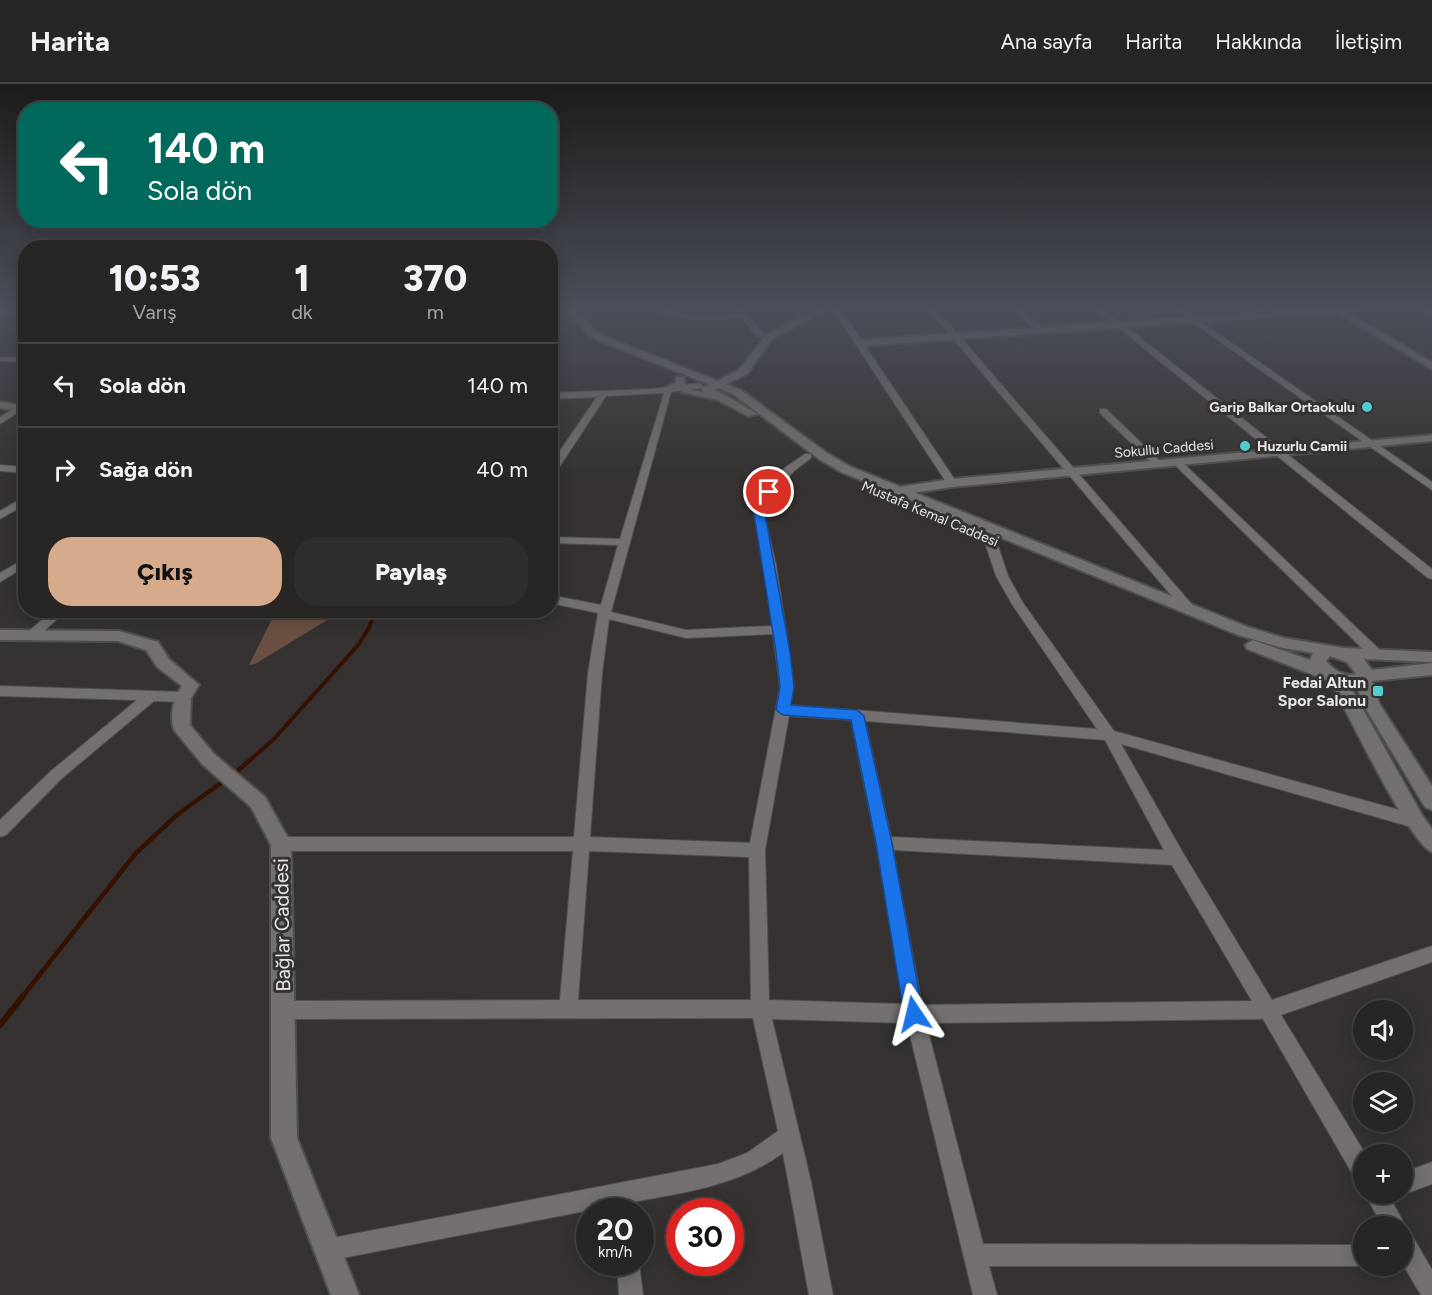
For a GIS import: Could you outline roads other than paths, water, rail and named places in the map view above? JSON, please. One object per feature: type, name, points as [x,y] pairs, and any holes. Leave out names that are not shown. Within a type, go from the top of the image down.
[{"type":"main road","name":"Mustafa Kemal Caddesi","points":[[648,365],[680,379],[737,392],[823,456],[852,472],[1265,639],[1332,652],[1432,657]]},
{"type":"main road","name":"Mustafa Kemal Caddesi","points":[[671,365],[705,377],[709,385],[724,398],[751,413],[808,456],[852,481],[990,540],[1332,675]]},
{"type":"main road","points":[[709,385],[724,376],[733,365]]},
{"type":"main road","points":[[737,392],[732,383],[745,365]]},
{"type":"main road","points":[[709,385],[736,376]]},
{"type":"main road","points":[[668,392],[681,385],[680,379]]},
{"type":"main road","points":[[686,392],[724,398]]},
{"type":"main road","points":[[0,405],[18,407]]},
{"type":"main road","name":"Sokullu Caddesi","points":[[899,491],[952,483],[1430,440]]},
{"type":"main road","name":"Bağlar Caddesi","points":[[0,635],[30,638],[119,636],[152,646],[163,663],[191,686],[183,697],[181,726],[208,759],[258,802],[280,844],[284,1138],[345,1295]]},
{"type":"main road","points":[[1432,802],[1371,704],[1359,662],[1332,652],[1320,654],[1318,661],[1332,675],[1415,821],[1432,844]]},
{"type":"main road","points":[[1332,675],[1351,681],[1364,677],[1432,669]]},
{"type":"street","points":[[874,365],[952,483]]},
{"type":"street","points":[[982,365],[1191,611]]},
{"type":"street","points":[[1168,365],[1432,575]]},
{"type":"street","points":[[1258,365],[1432,487]]},
{"type":"street","points":[[668,392],[709,385]]},
{"type":"street","points":[[558,396],[686,392],[709,385]]},
{"type":"street","points":[[568,1011],[595,673],[604,612],[668,392]]},
{"type":"street","points":[[558,462],[599,405],[603,395]]},
{"type":"street","points":[[0,421],[18,411]]},
{"type":"street","points":[[1102,411],[1158,464]]},
{"type":"street","points":[[808,456],[790,470],[769,492],[759,514],[780,630],[787,687],[756,850],[760,1009],[789,1136],[821,1295]]},
{"type":"street","points":[[1179,464],[1377,655]]},
{"type":"street","points":[[0,468],[18,469]]},
{"type":"street","points":[[0,516],[18,505]]},
{"type":"street","points":[[558,540],[625,542]]},
{"type":"street","points":[[990,540],[1002,576],[1018,604],[1109,735],[1177,858],[1353,1153]]},
{"type":"street","points":[[0,579],[18,567]]},
{"type":"street","points":[[558,601],[686,634],[780,630]]},
{"type":"street","points":[[30,638],[51,618]]},
{"type":"street","points":[[0,704],[7,692],[183,697]]},
{"type":"street","points":[[0,830],[56,775],[151,696]]},
{"type":"street","points":[[783,710],[1109,735],[1415,821]]},
{"type":"street","points":[[857,716],[884,843],[914,1014],[985,1295]]},
{"type":"street","points":[[884,843],[1177,858]]},
{"type":"street","points":[[280,844],[582,844],[756,850]]},
{"type":"street","points":[[283,1010],[760,1009],[914,1014],[1269,1010],[1432,954]]},
{"type":"street","points":[[639,1198],[717,1175],[754,1161],[789,1136]]},
{"type":"street","points":[[1413,1180],[1432,1173]]},
{"type":"street","points":[[327,1250],[576,1210]]},
{"type":"street","points":[[974,1254],[1353,1256]]},
{"type":"street","points":[[1413,1262],[1432,1292]]},
{"type":"street","points":[[629,1276],[631,1295]]},
{"type":"waterway","points":[[249,761],[274,739],[359,644],[372,618]]},
{"type":"waterway","points":[[234,774],[250,760]]},
{"type":"waterway","points":[[22,997],[136,853],[178,814],[225,780]]},
{"type":"waterway","points":[[0,1025],[23,996]]},
{"type":"place","name":"Garip Balkar Ortaokulu","points":[[1367,407]]},
{"type":"place","name":"Huzurlu Camii","points":[[1245,446]]},
{"type":"place","name":"Fedai Altun Spor Salonu","points":[[1378,691]]}]
